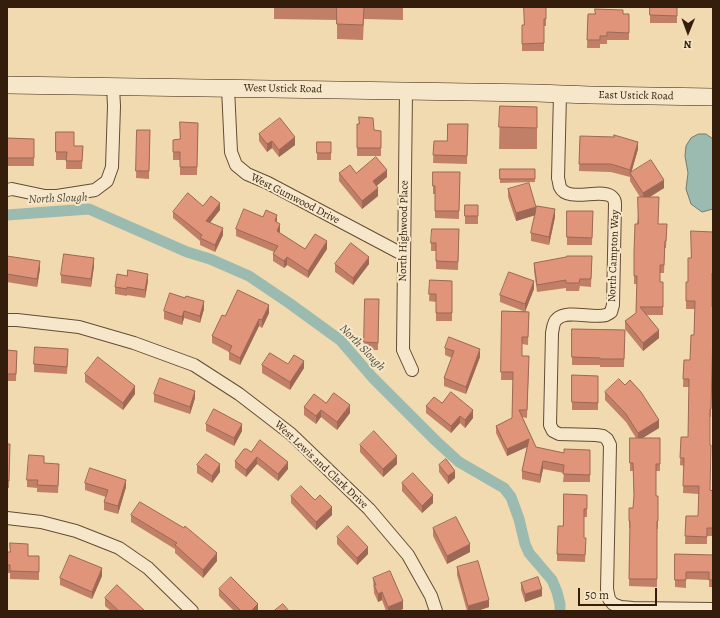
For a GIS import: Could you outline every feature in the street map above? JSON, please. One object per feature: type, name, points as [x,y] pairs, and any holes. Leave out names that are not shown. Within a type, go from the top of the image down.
[{"type":"main road","name":"West Ustick Road","points":[[7,85],[560,94]]},
{"type":"main road","name":"East Ustick Road","points":[[560,94],[713,97]]},
{"type":"street","points":[[7,190],[12,189],[45,196],[57,196],[96,190],[107,181],[112,167],[114,106],[113,87]]},
{"type":"street","name":"West Gumwood Drive","points":[[228,88],[231,152],[236,165],[247,174],[268,183],[404,255]]},
{"type":"street","name":"North Highwood Place","points":[[406,91],[404,350],[412,370]]},
{"type":"street","name":"North Campton Way","points":[[560,94],[559,186],[563,191],[569,194],[603,194],[614,198],[613,305],[611,312],[606,315],[568,315],[557,318],[552,333],[550,425],[553,431],[559,434],[602,436],[607,439],[610,445],[607,589],[613,604],[621,607],[633,608],[713,608]]},
{"type":"street","name":"West Lewis and Clark Drive","points":[[7,320],[79,327],[134,343],[194,364],[239,394],[291,434],[369,509],[408,555],[431,596],[436,611]]},
{"type":"street","points":[[7,518],[41,522],[76,531],[119,548],[148,568],[192,611]]},
{"type":"water","points":[[699,134],[706,134],[713,139],[713,209],[702,212],[691,204],[686,189],[688,173],[685,156],[686,146],[691,138]]},
{"type":"building","points":[[337,7],[364,7],[363,25],[337,24]]},
{"type":"building","points":[[524,7],[546,7],[546,19],[544,19],[544,43],[522,44]]},
{"type":"building","points":[[650,7],[677,7],[677,16],[650,15]]},
{"type":"building","points":[[595,9],[623,10],[623,14],[629,14],[629,33],[607,32],[607,36],[600,36],[600,40],[587,40],[588,14],[595,14]]},
{"type":"building","points":[[500,106],[537,107],[537,128],[499,127]]},
{"type":"building","points":[[359,117],[373,118],[374,130],[381,131],[381,148],[357,148],[357,124],[359,124]]},
{"type":"building","points":[[280,118],[295,137],[279,150],[272,141],[267,144],[259,134]]},
{"type":"building","points":[[180,122],[198,123],[197,167],[180,167],[180,152],[173,152],[173,140],[180,139]]},
{"type":"building","points":[[448,124],[468,124],[467,156],[433,155],[434,141],[447,141]]},
{"type":"building","points":[[137,130],[150,130],[149,171],[136,171]]},
{"type":"building","points":[[56,132],[74,132],[74,146],[83,146],[82,161],[66,161],[67,152],[56,152]]},
{"type":"building","points":[[614,135],[638,142],[630,170],[611,164],[579,164],[580,136],[614,137]]},
{"type":"building","points":[[7,138],[34,139],[34,158],[7,158]]},
{"type":"building","points":[[317,142],[331,142],[331,153],[317,153]]},
{"type":"building","points":[[376,157],[387,170],[373,181],[378,188],[362,201],[339,173],[350,165],[356,173]]},
{"type":"building","points":[[651,160],[664,180],[643,193],[630,173]]},
{"type":"building","points":[[500,169],[535,169],[535,179],[500,179]]},
{"type":"building","points":[[433,172],[460,172],[459,211],[435,211],[435,186],[433,186]]},
{"type":"building","points":[[529,183],[536,207],[516,213],[508,189]]},
{"type":"building","points":[[188,193],[203,206],[211,196],[220,203],[206,221],[223,228],[215,245],[200,238],[202,235],[173,212]]},
{"type":"building","points":[[638,197],[659,197],[658,224],[667,224],[664,265],[660,265],[660,282],[663,282],[663,307],[640,307],[659,330],[643,343],[625,321],[636,313],[637,276],[634,276],[634,252],[635,224],[638,224]]},
{"type":"building","points":[[465,205],[478,205],[478,216],[465,216]]},
{"type":"building","points":[[537,206],[555,209],[549,237],[531,233]]},
{"type":"building","points":[[244,209],[263,217],[266,210],[277,215],[275,221],[280,224],[277,231],[305,249],[315,234],[327,241],[308,271],[287,257],[284,261],[273,254],[278,246],[236,229]]},
{"type":"building","points":[[567,211],[593,211],[592,238],[567,237]]},
{"type":"building","points":[[432,229],[459,229],[458,262],[436,261],[436,243],[431,243]]},
{"type":"building","points":[[691,231],[713,232],[710,490],[713,491],[713,528],[707,528],[707,537],[685,536],[686,516],[698,516],[699,486],[683,486],[684,458],[680,458],[681,437],[688,437],[689,379],[683,379],[684,360],[690,360],[691,335],[694,335],[695,301],[686,301],[688,258],[691,258]]},
{"type":"building","points":[[351,243],[369,257],[353,278],[335,264]]},
{"type":"building","points":[[64,254],[94,258],[91,279],[61,275]]},
{"type":"building","points":[[7,256],[40,261],[37,279],[7,274]]},
{"type":"building","points":[[567,256],[592,256],[591,279],[580,279],[579,283],[566,283],[566,280],[537,285],[534,263]]},
{"type":"building","points":[[128,270],[148,274],[145,290],[115,287],[117,274],[127,276]]},
{"type":"building","points":[[509,272],[534,281],[525,304],[500,295]]},
{"type":"building","points":[[430,280],[452,281],[452,313],[436,313],[436,294],[429,294]]},
{"type":"building","points":[[238,290],[269,305],[262,320],[259,319],[240,358],[229,352],[232,346],[212,336],[222,315],[225,316]]},
{"type":"building","points":[[170,293],[185,298],[186,296],[204,301],[200,316],[184,311],[182,317],[164,311]]},
{"type":"building","points":[[365,299],[379,299],[378,343],[364,342]]},
{"type":"building","points":[[502,311],[529,312],[528,337],[522,337],[522,356],[529,356],[527,410],[519,410],[536,447],[564,453],[564,449],[590,450],[590,475],[563,474],[564,465],[543,461],[540,475],[522,471],[529,439],[507,449],[496,426],[512,418],[513,372],[501,372]]},
{"type":"building","points":[[572,329],[625,330],[624,359],[572,357]]},
{"type":"building","points":[[449,337],[480,349],[466,387],[444,378],[454,351],[445,348]]},
{"type":"building","points":[[35,347],[68,349],[67,367],[34,364]]},
{"type":"building","points":[[7,350],[17,351],[16,374],[7,374]]},
{"type":"building","points":[[270,353],[288,364],[294,355],[304,361],[290,382],[262,365]]},
{"type":"building","points":[[98,357],[135,386],[123,403],[85,374]]},
{"type":"building","points":[[572,375],[598,376],[598,403],[572,402]]},
{"type":"building","points":[[160,378],[195,391],[190,407],[154,394]]},
{"type":"building","points":[[619,379],[625,385],[630,380],[641,392],[659,420],[638,433],[626,414],[605,392]]},
{"type":"building","points":[[451,392],[473,410],[465,420],[460,416],[451,426],[426,406],[434,397],[442,403]]},
{"type":"building","points":[[334,393],[350,405],[337,422],[321,410],[316,416],[304,407],[314,394],[326,403]]},
{"type":"building","points":[[214,409],[242,424],[234,438],[206,424]]},
{"type":"building","points":[[374,431],[397,456],[383,469],[360,445]]},
{"type":"building","points":[[630,438],[660,438],[660,464],[656,464],[656,496],[658,496],[657,579],[629,579],[629,508],[633,508],[634,495],[633,463],[630,463]]},
{"type":"building","points":[[260,440],[288,462],[278,474],[257,457],[246,470],[235,461],[244,449],[251,452]]},
{"type":"building","points":[[7,444],[10,444],[9,481],[7,480]]},
{"type":"building","points":[[206,454],[220,464],[212,476],[197,465]]},
{"type":"building","points":[[29,455],[44,456],[44,463],[59,464],[58,486],[37,485],[38,480],[27,480]]},
{"type":"building","points":[[446,459],[455,471],[448,476],[439,465]]},
{"type":"building","points":[[90,468],[126,480],[118,506],[104,502],[108,490],[85,483]]},
{"type":"building","points":[[413,473],[433,495],[422,506],[402,483]]},
{"type":"building","points":[[301,486],[315,500],[320,495],[332,507],[316,522],[291,496]]},
{"type":"building","points":[[564,494],[587,495],[587,509],[584,509],[584,538],[586,538],[585,555],[557,554],[558,526],[563,526]]},
{"type":"building","points":[[140,502],[184,528],[185,526],[217,553],[203,570],[175,545],[177,543],[131,515]]},
{"type":"building","points":[[456,517],[470,544],[447,556],[433,528]]},
{"type":"building","points":[[348,526],[368,547],[357,558],[337,537]]},
{"type":"building","points":[[10,543],[28,544],[28,556],[39,556],[39,572],[10,571],[10,565],[7,565],[7,552],[10,552]]},
{"type":"building","points":[[675,554],[713,555],[713,580],[709,580],[709,572],[686,572],[686,580],[675,580]]},
{"type":"building","points":[[70,555],[102,568],[92,592],[60,578]]},
{"type":"building","points":[[478,561],[489,600],[468,606],[457,567]]},
{"type":"building","points":[[390,571],[403,601],[388,607],[382,592],[378,594],[373,578]]},
{"type":"building","points":[[231,577],[258,604],[251,611],[241,611],[219,589]]},
{"type":"building","points":[[538,577],[542,589],[525,594],[521,583]]},
{"type":"building","points":[[117,585],[145,611],[119,611],[105,598]]},
{"type":"building","points":[[283,604],[289,611],[274,611]]},
{"type":"waterway","name":"North Slough","points":[[7,215],[89,209],[187,252],[210,259],[249,276],[289,303],[340,340],[373,378],[459,462],[504,488],[511,497],[529,553],[552,580],[557,592],[560,611]]}]
